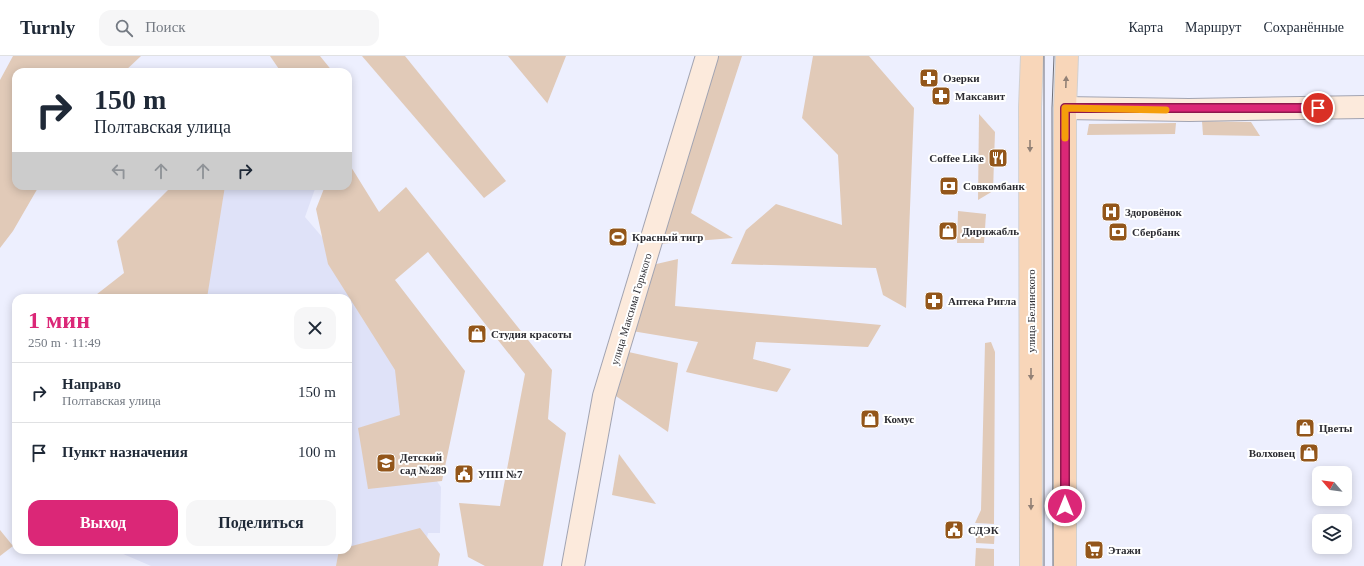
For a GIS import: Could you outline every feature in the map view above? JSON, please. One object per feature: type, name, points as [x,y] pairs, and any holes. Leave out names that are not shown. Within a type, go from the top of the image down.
[{"type":"main road","name":"улица Белинского","points":[[1031,566],[1030,107],[1032,56]]},
{"type":"main road","points":[[1065,566],[1065,108],[1067,56]]},
{"type":"street","name":"улица Максима Горького","points":[[574,566],[604,396],[707,56]]},
{"type":"street","points":[[1065,108],[1189,110],[1364,107]]},
{"type":"shaded area","points":[[13,56],[141,56],[128,68],[12,68],[12,190],[37,190],[13,231],[0,248],[0,80]]},
{"type":"shaded area","points":[[270,56],[320,56],[330,68],[278,68]]},
{"type":"shaded area","points":[[362,56],[405,56],[506,181],[484,198]]},
{"type":"shaded area","points":[[508,56],[566,56],[547,104],[547,103]]},
{"type":"shaded area","points":[[715,56],[742,56],[691,213],[733,238],[658,244]]},
{"type":"shaded area","points":[[813,56],[869,56],[914,108],[906,308],[883,295],[876,268],[731,264],[746,230],[776,204],[842,225],[838,155],[802,118]]},
{"type":"shaded area","points":[[979,114],[995,132],[993,191],[978,200]]},
{"type":"shaded area","points":[[1202,121],[1251,122],[1260,136],[1203,135]]},
{"type":"shaded area","points":[[1176,123],[1175,134],[1087,135],[1089,124]]},
{"type":"shaded area","points":[[352,168],[379,212],[406,187],[552,370],[548,419],[566,433],[543,566],[485,566],[468,557],[459,503],[500,506],[525,374],[428,252],[395,280],[465,371],[442,481],[368,489],[358,428],[400,415],[395,370],[352,302],[352,294],[347,294],[328,264],[316,209],[323,190],[352,190]]},
{"type":"shaded area","points":[[168,190],[224,190],[208,294],[97,294],[124,273],[117,241]]},
{"type":"shaded area","points":[[190,190],[315,190],[305,217],[371,294],[400,367],[408,439],[441,487],[440,533],[428,533],[420,566],[151,566],[123,554],[352,554],[352,294],[150,294]]},
{"type":"shaded area","points":[[958,211],[986,214],[984,243],[957,243]]},
{"type":"shaded area","points":[[678,259],[675,306],[881,325],[868,347],[756,342],[753,359],[791,369],[777,392],[686,372],[698,342],[632,331],[652,265]]},
{"type":"shaded area","points":[[991,342],[995,352],[994,524],[975,523],[981,510],[985,343]]},
{"type":"shaded area","points":[[624,351],[678,363],[668,432],[613,394]]},
{"type":"shaded area","points":[[619,454],[656,504],[612,495]]},
{"type":"shaded area","points":[[420,528],[440,554],[438,566],[336,566],[338,554],[352,554],[352,546]]},
{"type":"shaded area","points":[[976,528],[995,529],[994,544],[976,543]]},
{"type":"shaded area","points":[[0,530],[12,547],[0,556]]},
{"type":"shaded area","points":[[976,548],[994,549],[994,566],[975,566]]},
{"type":"tram line","points":[[1044,56],[1044,566]]},
{"type":"tram line","points":[[1053,566],[1052,108],[1054,56]]},
{"type":"slow traffic","points":[[1065,138],[1065,108],[1166,110]]},
{"type":"place","name":"Озерки","points":[[929,78]]},
{"type":"place","name":"Максавит","points":[[941,96]]},
{"type":"place","name":"Coffee Like","points":[[998,158]]},
{"type":"place","name":"Совкомбанк","points":[[949,186]]},
{"type":"place","name":"Здоровёнок","points":[[1111,212]]},
{"type":"place","name":"Дирижабль","points":[[948,231]]},
{"type":"place","name":"Сбербанк","points":[[1118,232]]},
{"type":"place","name":"Красный тигр","points":[[618,237]]},
{"type":"place","name":"Аптека Ригла","points":[[934,301]]},
{"type":"place","name":"Студия красоты","points":[[477,334]]},
{"type":"place","name":"Комус","points":[[870,419]]},
{"type":"place","name":"Цветы","points":[[1305,428]]},
{"type":"place","name":"Волховец","points":[[1309,453]]},
{"type":"place","name":"Детский сад №289","points":[[386,463]]},
{"type":"place","name":"УПП №7","points":[[464,474]]},
{"type":"place","name":"СДЭК","points":[[954,530]]},
{"type":"place","name":"Этажи","points":[[1094,550]]},
{"type":"route","points":[[1065,506],[1065,108],[1154,110],[1318,108]]}]
